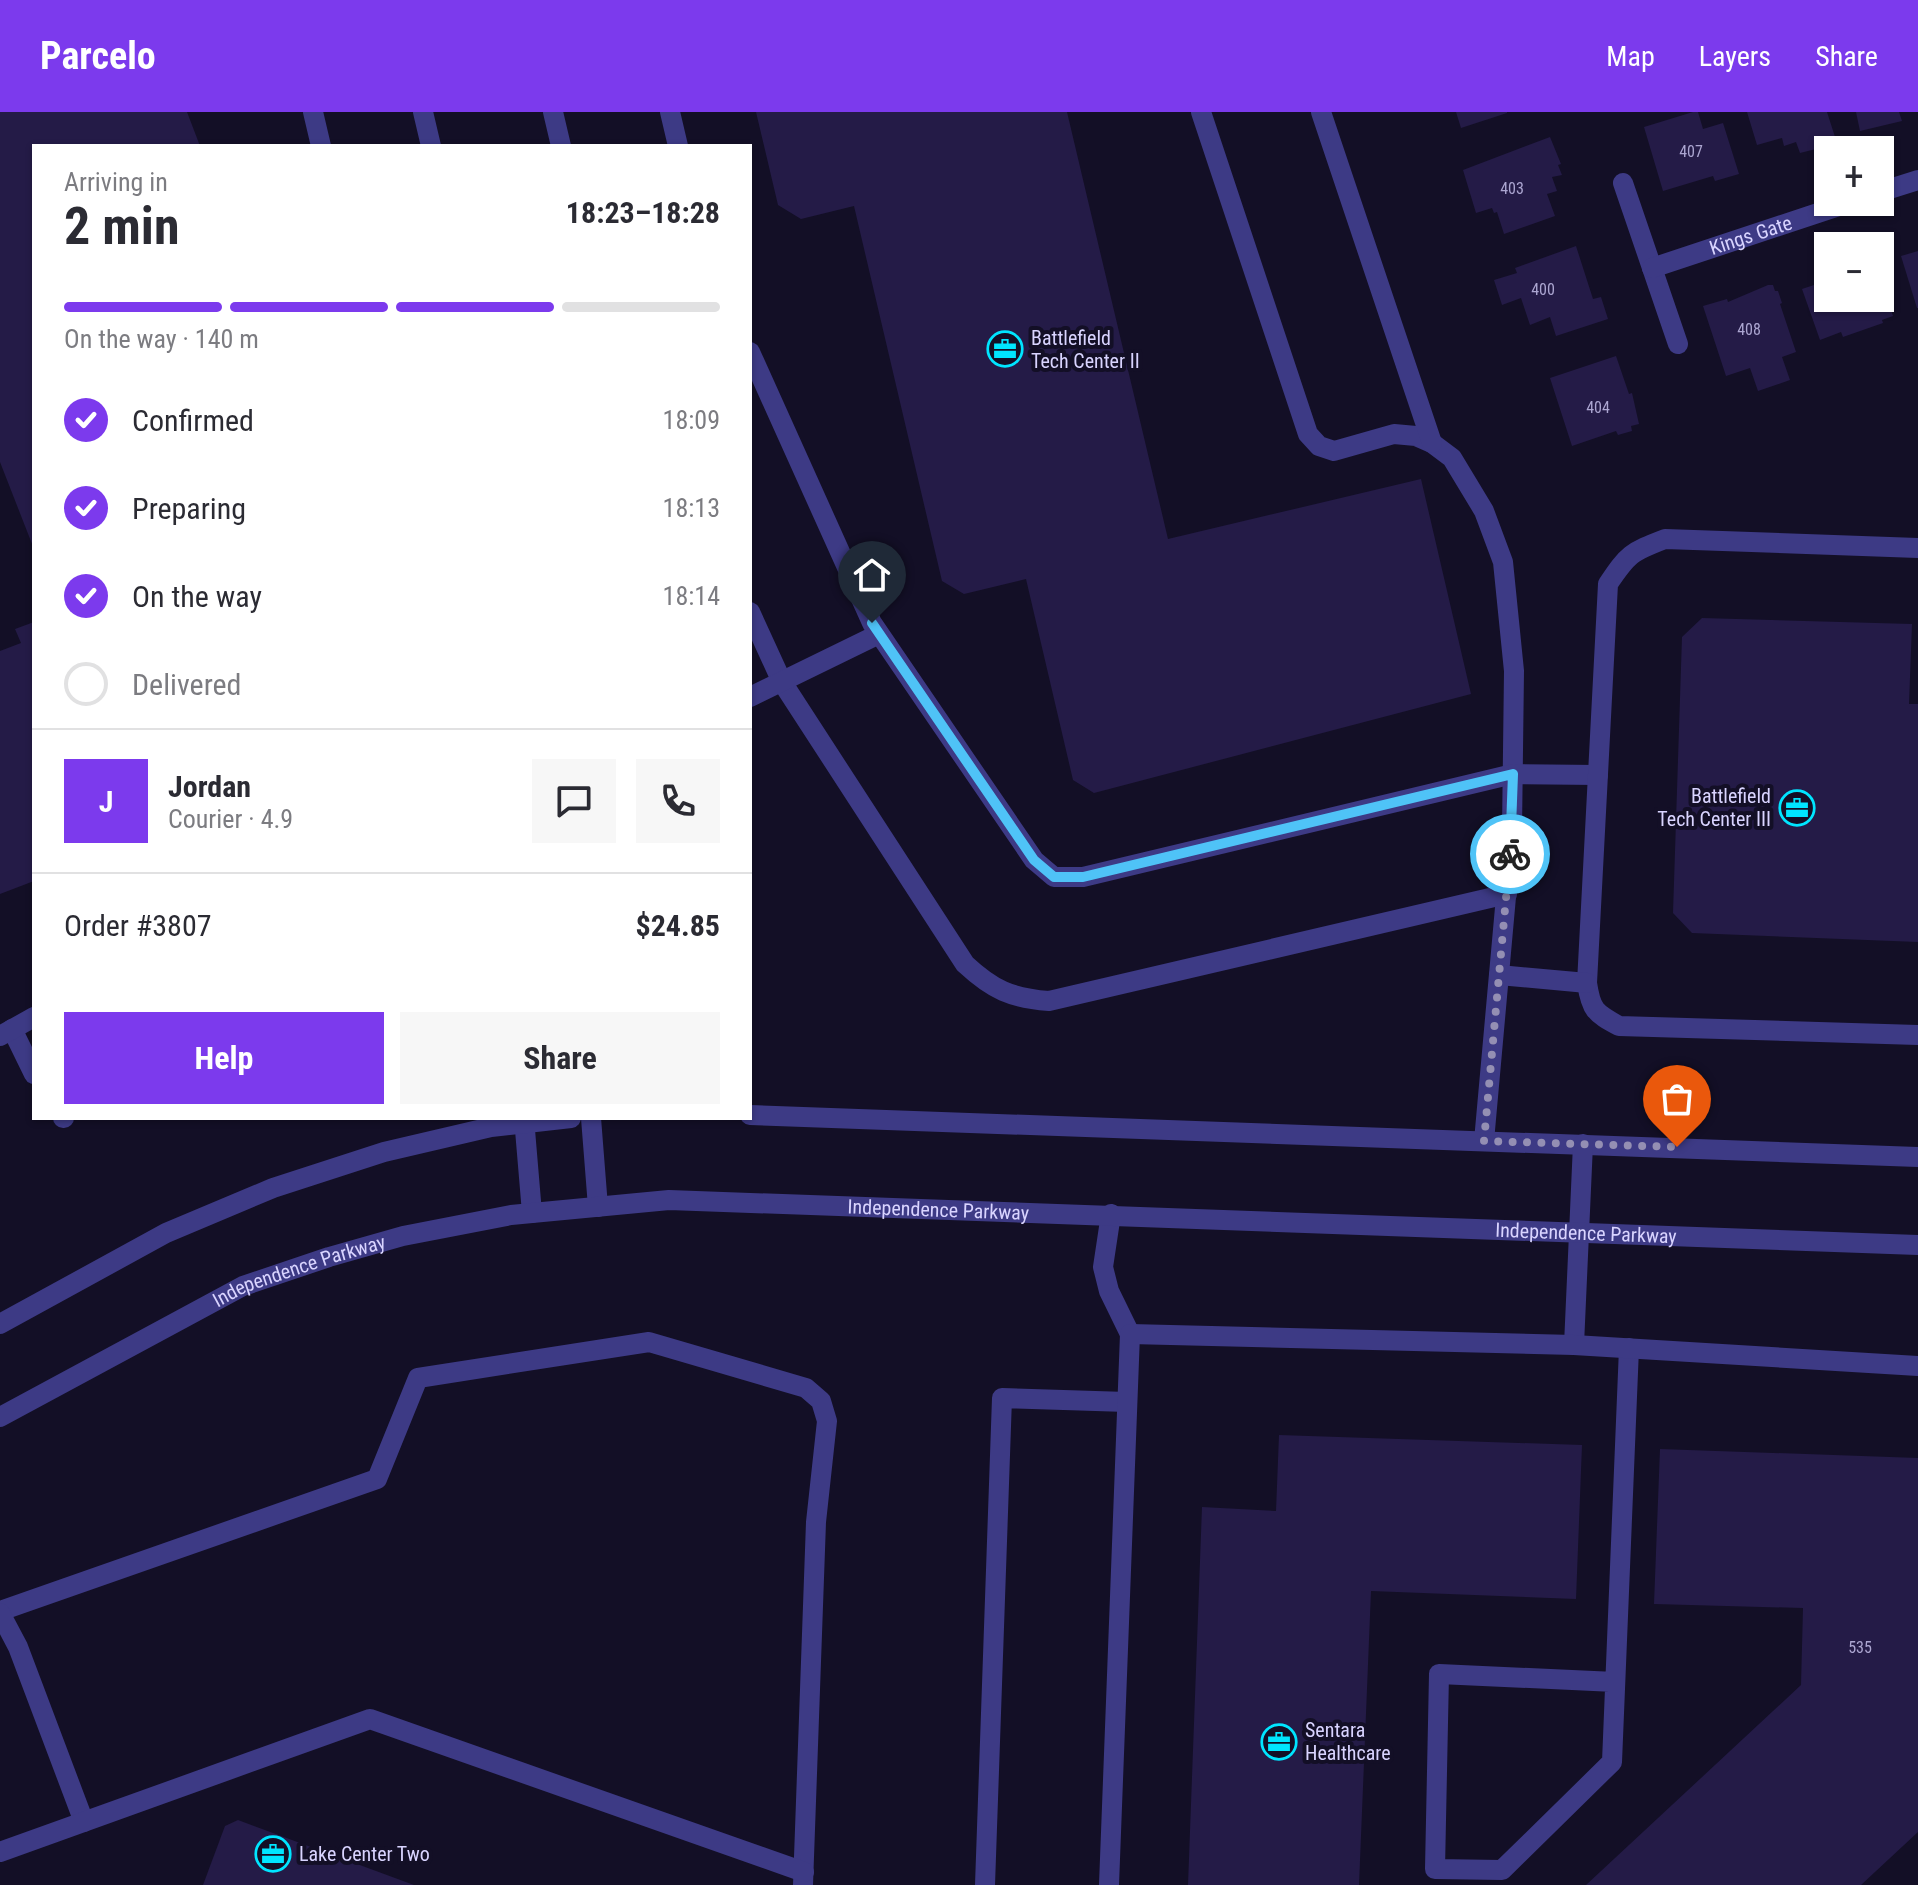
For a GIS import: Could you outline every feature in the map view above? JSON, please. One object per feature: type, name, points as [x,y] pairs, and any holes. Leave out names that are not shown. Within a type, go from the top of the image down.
[{"type":"street","points":[[313,112],[321,144]]},
{"type":"street","points":[[423,112],[431,144]]},
{"type":"street","points":[[553,112],[561,144]]},
{"type":"street","points":[[670,112],[678,144]]},
{"type":"street","points":[[1201,112],[1308,434],[1319,446],[1334,451],[1394,434],[1416,436],[1432,443],[1452,458],[1484,511],[1503,562],[1514,671],[1512,830],[1484,1141]]},
{"type":"street","points":[[1321,112],[1432,443]]},
{"type":"street","points":[[1894,188],[1918,180]]},
{"type":"street","points":[[1623,183],[1678,344]]},
{"type":"street","name":"Kings Gate","points":[[1652,268],[1814,214]]},
{"type":"street","points":[[752,356],[879,634],[1034,860],[1054,877],[1083,877],[1513,774],[1598,775]]},
{"type":"street","points":[[1918,548],[1665,539],[1633,551],[1608,584],[1587,983],[1590,1005],[1600,1016],[1619,1026],[1918,1035]]},
{"type":"street","points":[[752,616],[782,682],[965,964],[986,984],[1018,998],[1049,1001],[1507,894]]},
{"type":"street","points":[[752,696],[879,634]]},
{"type":"street","points":[[1499,975],[1587,983]]},
{"type":"street","points":[[32,1018],[6,1032],[32,1071]]},
{"type":"street","points":[[752,1115],[1918,1157]]},
{"type":"street","points":[[591,1120],[598,1207]]},
{"type":"street","points":[[0,1324],[166,1233],[273,1188],[384,1152],[491,1127],[524,1121],[532,1213]]},
{"type":"street","points":[[1574,1345],[1583,1144]]},
{"type":"street","name":"Independence Parkway","points":[[0,1417],[243,1286],[403,1236],[532,1213],[598,1207],[684,1200],[1918,1245]]},
{"type":"street","points":[[1109,1885],[1130,1334],[1109,1291],[1103,1267],[1111,1214]]},
{"type":"street","points":[[1130,1334],[1574,1345],[1918,1366]]},
{"type":"street","points":[[0,1852],[84,1822],[370,1719],[804,1879],[816,1522],[827,1421],[821,1401],[806,1388],[649,1342],[418,1378],[377,1479],[0,1612],[18,1647],[84,1822]]},
{"type":"street","points":[[1615,1682],[1439,1674],[1435,1869],[1502,1870],[1612,1762],[1629,1348]]},
{"type":"street","points":[[985,1885],[1002,1398],[1127,1402]]},
{"type":"building","points":[[0,112],[187,112],[199,144],[32,144],[32,544],[0,462]]},
{"type":"building","name":"Battlefield Tech Center II","points":[[756,112],[1067,112],[1168,539],[1421,479],[1471,694],[1094,793],[1073,780],[1026,579],[964,594],[942,581],[854,206],[801,219],[778,205]]},
{"type":"building","points":[[1456,112],[1507,112],[1507,113],[1461,128]]},
{"type":"building","points":[[1698,112],[1703,129],[1723,123],[1739,174],[1715,181],[1713,176],[1663,191],[1644,127]]},
{"type":"building","points":[[1747,112],[1827,112],[1835,136],[1814,136],[1814,150],[1800,153],[1796,142],[1784,146],[1782,138],[1757,145]]},
{"type":"building","points":[[1856,112],[1899,112],[1902,121],[1860,131]]},
{"type":"building","points":[[1550,137],[1562,175],[1552,177],[1557,191],[1547,194],[1555,216],[1504,234],[1497,212],[1494,213],[1492,208],[1476,213],[1463,170]]},
{"type":"building","points":[[1576,246],[1593,299],[1601,297],[1608,319],[1556,336],[1550,317],[1530,325],[1521,298],[1502,305],[1494,280],[1517,273],[1515,268]]},
{"type":"building","points":[[1918,251],[1918,308],[1917,308],[1901,256]]},
{"type":"building","points":[[1773,285],[1778,291],[1796,352],[1782,357],[1790,380],[1758,391],[1750,368],[1726,376],[1703,306],[1727,299],[1728,302]]},
{"type":"building","points":[[1814,285],[1814,312],[1892,312],[1893,316],[1882,320],[1883,323],[1843,337],[1841,332],[1820,340],[1802,289]]},
{"type":"building","points":[[1616,356],[1629,394],[1632,393],[1639,424],[1631,426],[1632,431],[1618,435],[1616,431],[1572,446],[1550,378]]},
{"type":"building","name":"Battlefield Tech Center III","points":[[1702,618],[1912,624],[1909,704],[1918,704],[1918,942],[1692,933],[1673,913],[1682,637]]},
{"type":"building","points":[[32,623],[32,882],[0,894],[0,651],[21,643],[15,629]]},
{"type":"building","name":"Sentara Healthcare","points":[[1279,1435],[1582,1445],[1576,1599],[1371,1591],[1359,1885],[1188,1885],[1202,1507],[1276,1511]]},
{"type":"building","points":[[1660,1449],[1918,1458],[1918,1832],[1861,1885],[1586,1885],[1801,1685],[1803,1608],[1654,1604]]},
{"type":"building","name":"Lake Center Two","points":[[238,1820],[414,1885],[203,1885],[225,1826]]},
{"type":"way so far","points":[[1510,854],[1484,1141],[1677,1147]]},
{"type":"place","name":"Battlefield Tech Center II","points":[[1005,349]]},
{"type":"place","name":"Battlefield Tech Center III","points":[[1797,808]]},
{"type":"place","name":"Sentara Healthcare","points":[[1279,1742]]},
{"type":"place","name":"Lake Center Two","points":[[273,1854]]},
{"type":"route","points":[[872,623],[1034,860],[1054,877],[1083,877],[1513,774],[1510,854]]}]
